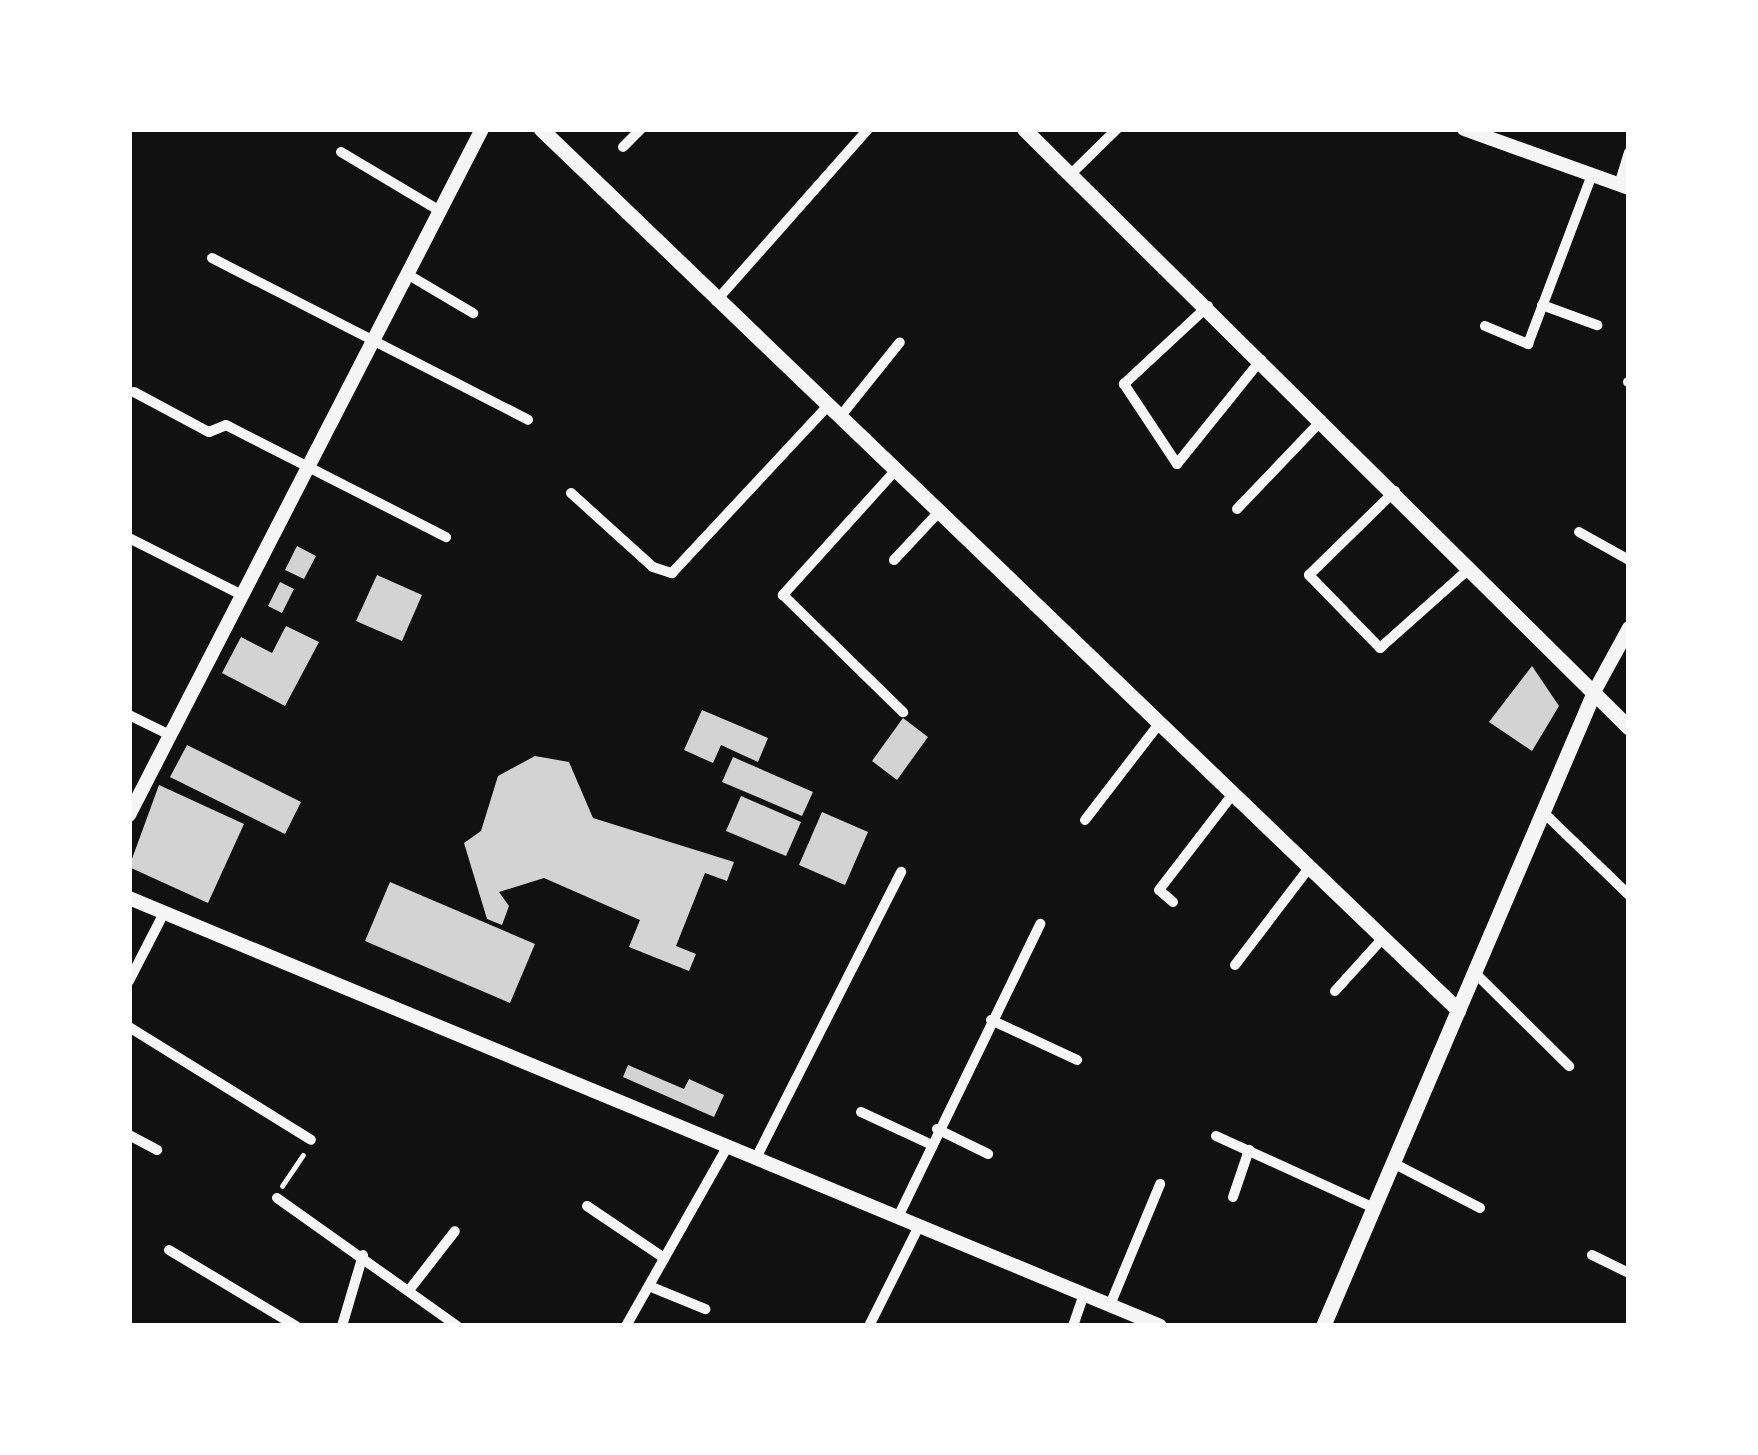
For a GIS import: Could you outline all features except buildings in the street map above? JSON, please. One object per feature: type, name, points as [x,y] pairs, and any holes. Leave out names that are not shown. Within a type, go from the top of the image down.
[{"type":"main road","points":[[541,129],[1458,1010]]},
{"type":"main road","points":[[1024,129],[1262,358],[1629,728]]},
{"type":"main road","points":[[1323,1326],[1594,692]]},
{"type":"street","points":[[129,815],[482,129]]},
{"type":"street","points":[[622,147],[641,129]]},
{"type":"street","points":[[716,302],[868,129]]},
{"type":"street","points":[[1072,173],[1117,129]]},
{"type":"street","points":[[1464,129],[1624,186],[1629,153]]},
{"type":"street","points":[[341,152],[440,211]]},
{"type":"street","points":[[1485,326],[1528,344],[1592,175]]},
{"type":"street","points":[[212,257],[528,420]]},
{"type":"street","points":[[407,274],[473,313]]},
{"type":"street","points":[[1543,305],[1597,325]]},
{"type":"street","points":[[1208,306],[1124,384],[1177,464],[1262,358]]},
{"type":"street","points":[[572,493],[660,573],[672,573],[900,342]]},
{"type":"street","points":[[134,392],[208,432],[226,425],[446,537]]},
{"type":"street","points":[[1238,509],[1322,420]]},
{"type":"street","points":[[894,472],[782,595],[903,712]]},
{"type":"street","points":[[1395,491],[1310,575],[1380,647],[1472,566]]},
{"type":"street","points":[[894,560],[938,514]]},
{"type":"street","points":[[1579,532],[1629,560]]},
{"type":"street","points":[[129,538],[242,595]]},
{"type":"street","points":[[1594,692],[1629,628]]},
{"type":"street","points":[[129,715],[170,735]]},
{"type":"street","points":[[1084,820],[1159,724]]},
{"type":"street","points":[[1173,902],[1159,890],[1233,794]]},
{"type":"street","points":[[1543,812],[1629,895]]},
{"type":"street","points":[[1235,964],[1309,868]]},
{"type":"street","points":[[756,1158],[901,872]]},
{"type":"street","points":[[129,898],[1160,1326]]},
{"type":"street","points":[[129,981],[164,913]]},
{"type":"street","points":[[898,1217],[1040,924]]},
{"type":"street","points":[[1335,991],[1383,938]]},
{"type":"street","points":[[1474,972],[1569,1066]]},
{"type":"street","points":[[991,1020],[1077,1060]]},
{"type":"street","points":[[129,1028],[310,1140]]},
{"type":"street","points":[[862,1112],[930,1144]]},
{"type":"street","points":[[937,1129],[988,1154]]},
{"type":"street","points":[[129,1135],[158,1150]]},
{"type":"street","points":[[1216,1136],[1374,1208]]},
{"type":"street","points":[[626,1326],[728,1146]]},
{"type":"street","points":[[1233,1197],[1249,1150]]},
{"type":"street","points":[[1393,1163],[1480,1208]]},
{"type":"street","points":[[1110,1305],[1160,1184]]},
{"type":"street","points":[[277,1198],[457,1326]]},
{"type":"street","points":[[587,1206],[664,1258]]},
{"type":"street","points":[[869,1326],[919,1226]]},
{"type":"street","points":[[410,1289],[455,1232]]},
{"type":"street","points":[[169,1250],[296,1326]]},
{"type":"street","points":[[342,1326],[363,1255]]},
{"type":"street","points":[[1592,1255],[1629,1273]]},
{"type":"street","points":[[649,1286],[705,1309]]},
{"type":"street","points":[[1073,1326],[1084,1294]]},
{"type":"path","points":[[277,1198],[310,1140]]}]
